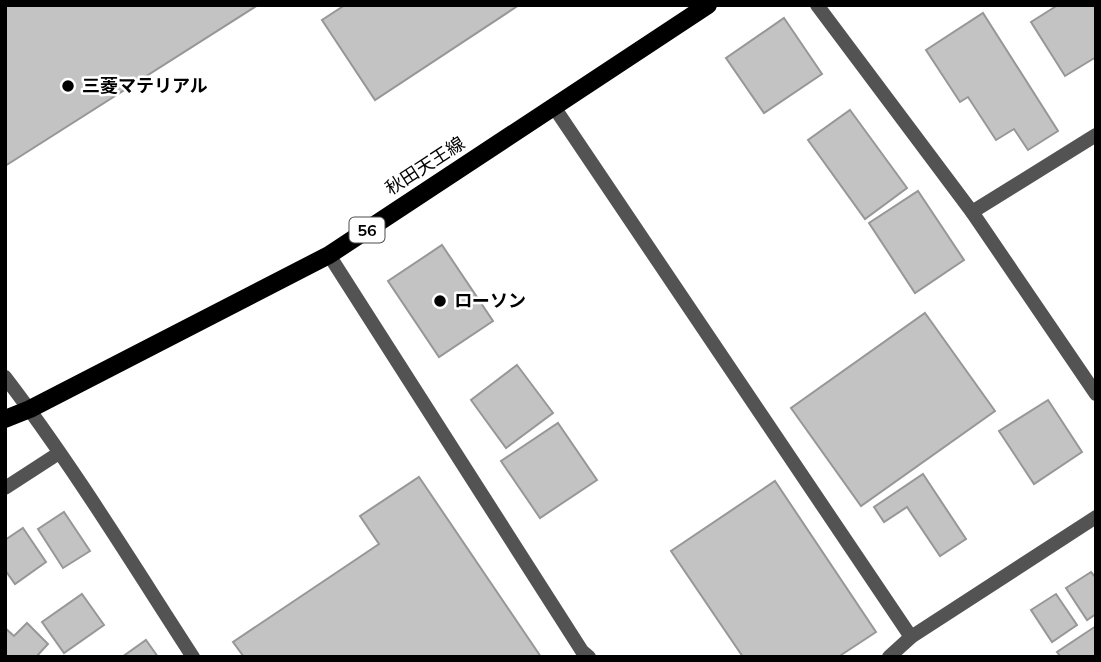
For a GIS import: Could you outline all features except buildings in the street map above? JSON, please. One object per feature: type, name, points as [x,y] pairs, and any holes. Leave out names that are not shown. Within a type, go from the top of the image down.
[{"type":"main road","name":"秋田天王線","points":[[5,419],[30,409],[328,255],[708,5]]},
{"type":"street","points":[[817,5],[972,212],[1096,394]]},
{"type":"street","points":[[554,107],[911,637]]},
{"type":"street","points":[[972,212],[1096,135]]},
{"type":"street","points":[[328,255],[582,651],[589,657]]},
{"type":"street","points":[[5,377],[30,409],[193,657]]},
{"type":"street","points":[[5,488],[59,453]]},
{"type":"street","points":[[890,657],[911,637],[1096,517]]},
{"type":"place","name":"三菱マテリアル","points":[[68,86]]},
{"type":"place","name":"ローソン","points":[[440,301]]}]
